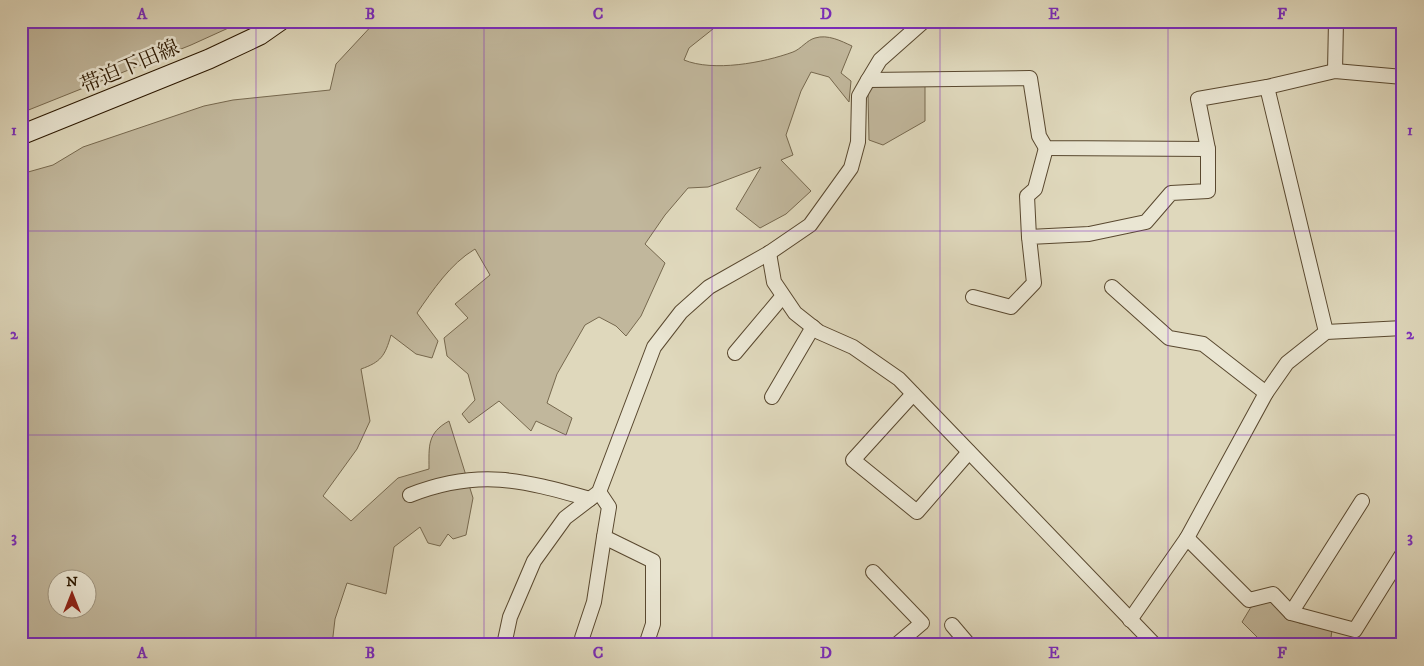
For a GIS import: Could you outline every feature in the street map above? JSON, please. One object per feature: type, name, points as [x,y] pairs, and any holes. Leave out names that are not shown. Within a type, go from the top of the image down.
[{"type":"main road","name":"帯迫下田線","points":[[21,135],[209,59],[260,35],[280,21]]},
{"type":"street","points":[[504,645],[510,617],[534,561],[565,518],[594,495],[654,347],[681,312],[709,287],[769,253],[810,225],[851,168],[858,142],[859,96],[880,60],[924,21]]},
{"type":"street","points":[[1335,71],[1336,21]]},
{"type":"street","points":[[1029,237],[1090,234],[1146,222],[1171,193],[1208,191],[1208,149],[1198,98],[1267,86],[1335,71],[1403,77]]},
{"type":"street","points":[[868,80],[1030,78],[1039,136],[1046,148],[1035,189],[1027,196],[1034,284],[1011,307],[973,297]]},
{"type":"street","points":[[1267,86],[1326,332]]},
{"type":"street","points":[[1046,148],[1208,149]]},
{"type":"street","points":[[769,253],[774,282],[782,297],[795,313],[813,327],[853,347],[899,379],[1155,645]]},
{"type":"street","points":[[1112,287],[1169,338],[1203,344],[1266,393]]},
{"type":"street","points":[[735,352],[782,297]]},
{"type":"street","points":[[772,397],[813,327]]},
{"type":"street","points":[[1130,620],[1187,538],[1266,393],[1287,363],[1326,332],[1403,328]]},
{"type":"street","points":[[913,394],[853,460],[917,512],[969,452]]},
{"type":"street","points":[[410,495],[436,484],[475,478],[503,478],[594,495],[609,507],[594,602],[582,638]]},
{"type":"street","points":[[1291,613],[1362,501]]},
{"type":"street","points":[[604,538],[653,561],[653,624],[646,645]]},
{"type":"street","points":[[1187,538],[1249,600],[1272,594],[1291,613],[1355,630],[1403,554]]},
{"type":"street","points":[[873,572],[922,623],[896,645]]},
{"type":"street","points":[[952,625],[969,645]]},
{"type":"shaded area","points":[[21,21],[232,21],[235,25],[191,45],[21,113]]},
{"type":"shaded area","points":[[376,21],[723,21],[689,48],[684,60],[696,64],[723,66],[753,63],[781,56],[799,49],[812,39],[820,37],[834,39],[852,46],[841,73],[851,81],[849,102],[829,77],[811,72],[801,91],[786,135],[793,155],[781,160],[811,191],[786,214],[760,228],[736,209],[761,167],[708,187],[688,188],[665,215],[645,244],[665,263],[641,316],[626,336],[616,326],[599,317],[585,325],[557,374],[547,403],[572,418],[566,435],[536,421],[531,431],[499,401],[469,423],[462,414],[475,400],[468,374],[447,356],[444,338],[468,318],[455,304],[490,275],[475,249],[450,270],[417,313],[438,341],[432,358],[416,354],[391,335],[387,348],[378,361],[361,369],[370,421],[357,449],[323,496],[351,521],[398,478],[429,469],[430,447],[433,435],[449,421],[473,498],[466,535],[453,539],[448,534],[440,546],[428,543],[420,527],[394,547],[386,594],[347,583],[335,619],[332,645],[21,645],[21,174],[53,165],[83,147],[204,106],[233,100],[330,90],[336,64]]},
{"type":"shaded area","points":[[925,86],[925,121],[883,145],[869,140],[868,93],[873,87]]},
{"type":"shaded area","points":[[1271,600],[1299,623],[1332,630],[1330,645],[1265,645],[1242,622],[1251,607]]}]
